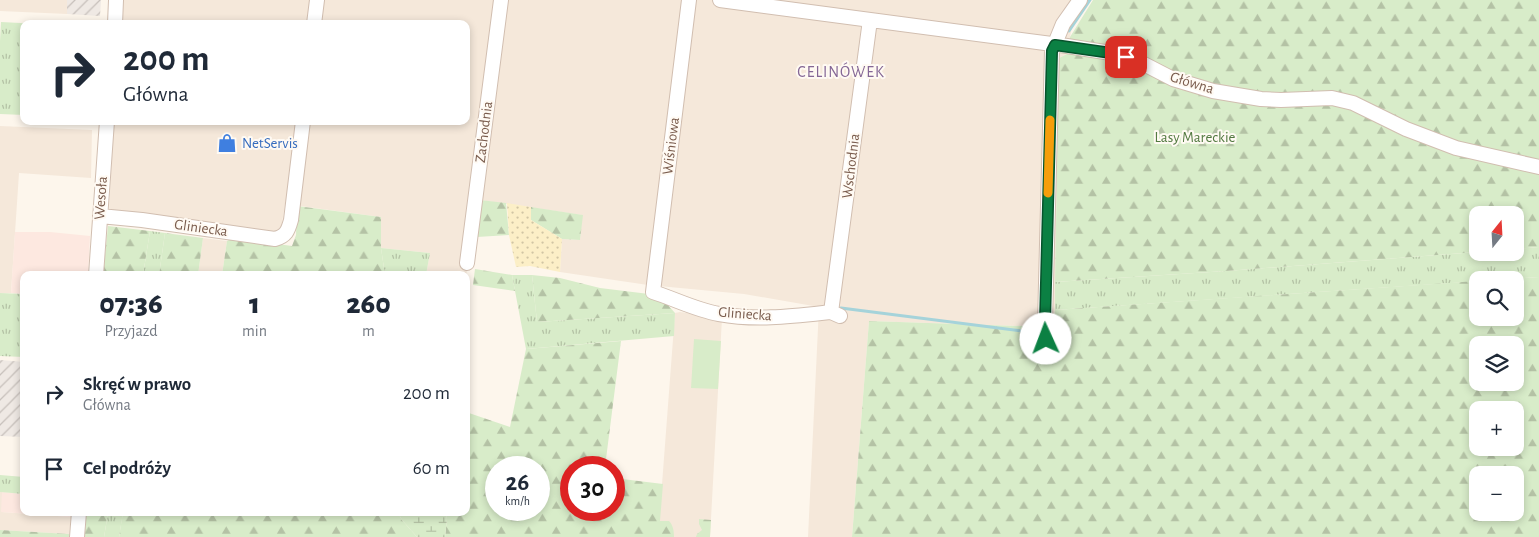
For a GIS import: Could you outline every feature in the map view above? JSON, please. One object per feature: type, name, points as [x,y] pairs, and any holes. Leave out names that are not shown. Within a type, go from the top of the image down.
[{"type":"street","points":[[114,20],[116,0]]},
{"type":"street","points":[[314,20],[317,0]]},
{"type":"street","name":"Zachodnia","points":[[467,263],[501,0]]},
{"type":"street","name":"Wiśniowa","points":[[653,292],[689,0]]},
{"type":"street","name":"Główna","points":[[720,0],[1111,53],[1142,63],[1173,79],[1213,91],[1261,99],[1324,98],[1339,100],[1353,104],[1406,129],[1456,148],[1539,167]]},
{"type":"street","points":[[1046,339],[1052,51],[1063,24],[1080,0]]},
{"type":"street","name":"Wschodnia","points":[[836,314],[834,303],[870,20]]},
{"type":"street","name":"Wesoła","points":[[96,271],[107,125]]},
{"type":"street","name":"Gliniecka","points":[[100,216],[142,220],[274,239],[284,236],[288,231],[291,220],[303,125]]},
{"type":"street","name":"Gliniecka","points":[[653,292],[695,308],[720,314],[771,318],[836,314]]},
{"type":"street","points":[[77,537],[79,516]]},
{"type":"shaded area","points":[[0,0],[67,0],[67,14],[0,11]]},
{"type":"shaded area","points":[[67,0],[101,0],[100,16],[67,14]]},
{"type":"shaded area","points":[[123,0],[1077,0],[1069,53],[1059,58],[1055,310],[1052,327],[869,321],[852,537],[808,537],[819,307],[744,294],[648,285],[560,272],[562,239],[580,240],[582,215],[480,200],[467,271],[427,271],[430,253],[381,248],[381,217],[285,204],[281,229],[277,233],[109,210],[114,125],[470,125],[470,20],[120,20]]},
{"type":"shaded area","points":[[0,126],[92,130],[91,178],[19,173],[11,293],[0,293]]},
{"type":"shaded area","points":[[15,232],[50,232],[90,236],[88,271],[20,271],[20,294],[11,293]]},
{"type":"shaded area","points":[[203,238],[227,241],[223,271],[199,271]]},
{"type":"shaded area","points":[[680,312],[722,318],[710,537],[658,537],[675,313]]},
{"type":"shaded area","points":[[0,360],[20,362],[20,437],[0,436]]},
{"type":"shaded area","points":[[0,492],[2,492],[2,512],[20,513],[20,516],[71,517],[69,534],[0,530]]},
{"type":"shaded area","points":[[2,492],[20,494],[20,513],[1,512]]},
{"type":"green space","name":"Lasy Mareckie","points":[[1093,0],[1539,0],[1539,247],[1524,248],[1524,206],[1469,206],[1469,253],[1055,282],[1059,58],[1069,53],[1070,37]]},
{"type":"green space","points":[[1,22],[20,23],[20,115],[0,114]]},
{"type":"green space","points":[[480,200],[506,203],[509,235],[477,237]]},
{"type":"green space","points":[[297,206],[381,217],[381,248],[384,271],[223,271],[227,241],[233,238],[292,246],[296,235]]},
{"type":"green space","points":[[531,207],[583,215],[580,240],[562,239],[531,220]]},
{"type":"green space","points":[[108,226],[150,231],[144,271],[103,271]]},
{"type":"green space","points":[[150,231],[165,233],[160,271],[144,271]]},
{"type":"green space","points":[[165,233],[203,238],[199,271],[160,271]]},
{"type":"green space","points":[[1539,247],[1539,277],[1524,278],[1524,271],[1469,271],[1469,282],[1055,310],[1055,282],[1469,253],[1469,261],[1524,261],[1524,248]]},
{"type":"green space","points":[[381,248],[430,253],[427,271],[384,271]]},
{"type":"green space","points":[[475,269],[512,275],[515,291],[473,285]]},
{"type":"green space","points":[[512,275],[532,275],[537,322],[675,313],[674,336],[526,349]]},
{"type":"green space","points":[[532,275],[560,278],[600,288],[649,294],[667,304],[675,313],[537,322]]},
{"type":"green space","points":[[1539,277],[1539,537],[852,537],[869,321],[1052,327],[1055,310],[1469,282],[1469,326],[1524,326],[1524,278]]},
{"type":"green space","points":[[0,293],[20,294],[20,357],[0,356]]},
{"type":"green space","points":[[694,339],[721,341],[718,389],[691,388]]},
{"type":"green space","points":[[621,341],[606,456],[560,456],[560,521],[625,521],[625,479],[663,484],[660,521],[669,521],[673,528],[674,537],[445,537],[446,516],[470,516],[470,413],[510,427],[526,349]]},
{"type":"green space","points":[[0,475],[20,477],[20,494],[0,492]]},
{"type":"green space","points":[[85,516],[108,516],[104,537],[85,537]]},
{"type":"green space","points":[[108,516],[122,516],[119,537],[104,537]]},
{"type":"green space","points":[[122,516],[400,516],[417,537],[119,537]]},
{"type":"green space","points":[[400,516],[446,516],[445,537],[417,537]]},
{"type":"green space","points":[[699,519],[711,520],[710,537],[696,537],[702,530]]},
{"type":"green space","points":[[0,530],[69,534],[69,537],[0,537]]},
{"type":"sand","points":[[507,203],[531,207],[531,220],[562,239],[560,272],[530,266],[516,267],[509,235]]},
{"type":"waterway","points":[[1069,31],[1090,0]]},
{"type":"waterway","points":[[841,308],[1030,332]]},
{"type":"waterway","points":[[1052,343],[1052,350]]},
{"type":"slow traffic","points":[[1048,193],[1050,120]]},
{"type":"place","name":"NetServis","points":[[227,143]]},
{"type":"district","name":"CELINÓWEK","points":[[841,72]]},
{"type":"route","points":[[1046,339],[1052,51],[1055,45],[1126,57]]}]
